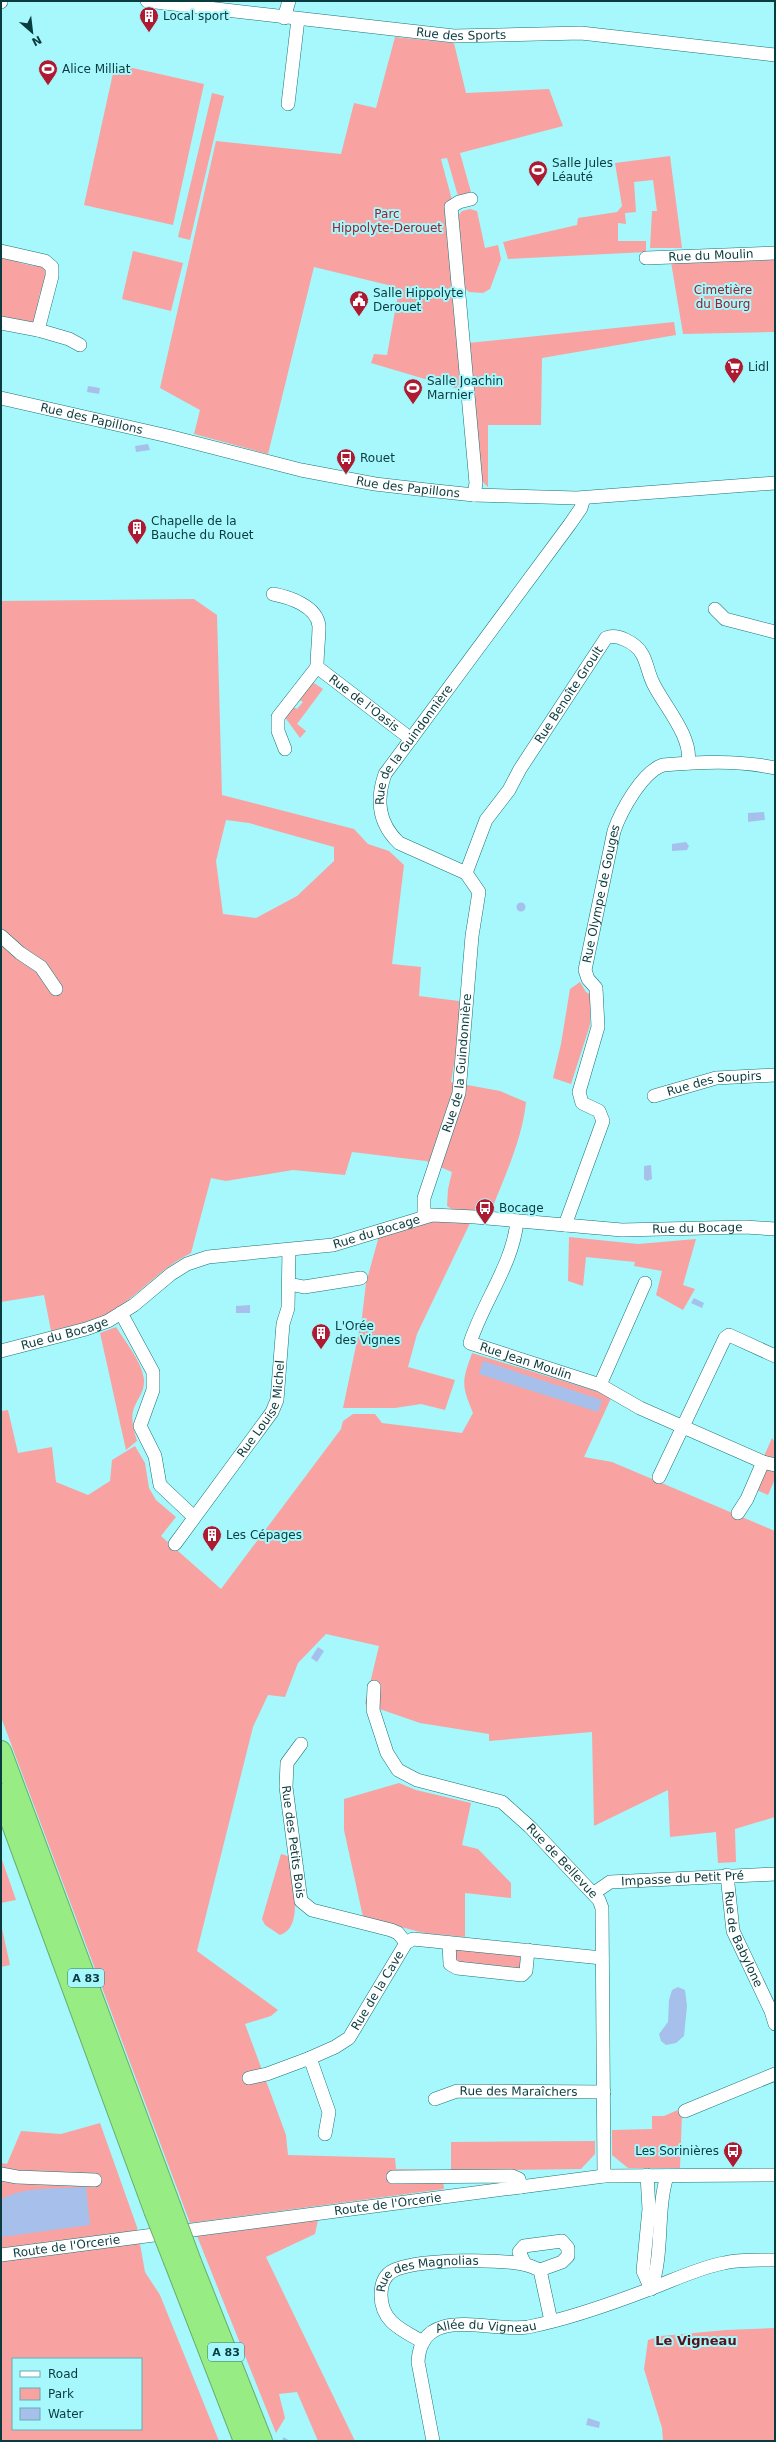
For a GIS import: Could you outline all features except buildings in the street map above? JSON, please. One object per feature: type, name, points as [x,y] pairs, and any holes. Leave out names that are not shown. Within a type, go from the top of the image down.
[{"type":"highway","name":"A 83","points":[[1,1751],[162,2208]]},
{"type":"highway","name":"A 83","points":[[1,1794],[183,2262],[244,2441]]},
{"type":"highway","name":"A 83","points":[[183,2262],[262,2441]]},
{"type":"street","name":"Rue des Sports","points":[[147,1],[284,18],[454,36],[581,33],[775,55]]},
{"type":"street","points":[[284,18],[289,1]]},
{"type":"street","points":[[288,104],[298,19]]},
{"type":"street","points":[[471,199],[459,202],[451,207],[476,483],[474,495]]},
{"type":"street","points":[[1,251],[45,261],[52,267],[52,276],[38,330]]},
{"type":"street","name":"Rue du Moulin","points":[[646,258],[775,253]]},
{"type":"street","points":[[1,323],[38,330],[69,339],[80,345]]},
{"type":"street","name":"Rue des Papillons","points":[[1,398],[168,436],[301,470],[375,484],[474,495],[584,498],[775,483]]},
{"type":"street","name":"Rue de la Guindonnière","points":[[424,1216],[424,1198],[459,1093],[472,936],[478,892],[466,873],[399,843],[383,824],[379,802],[380,788],[385,774],[570,524],[581,508],[584,498]]},
{"type":"street","name":"Rue de l'Oasis","points":[[273,594],[290,597],[314,614],[319,625],[317,667],[278,717],[278,731],[285,749]]},
{"type":"street","points":[[715,609],[725,619],[775,632]]},
{"type":"street","name":"Rue Benoîte Groult","points":[[466,873],[486,820],[509,790],[520,769],[606,638],[612,635],[620,636],[642,652],[653,682],[689,746],[688,763]]},
{"type":"street","name":"Rue de l'Oasis","points":[[317,667],[411,739]]},
{"type":"street","name":"Rue Olympe de Gouges","points":[[565,1224],[602,1121],[599,1111],[582,1103],[579,1092],[598,1027],[596,988],[588,979],[585,970],[614,831],[620,814],[654,768],[663,764],[729,761],[775,768]]},
{"type":"street","points":[[1,936],[20,953],[42,967],[56,989]]},
{"type":"street","name":"Rue des Soupirs","points":[[654,1096],[716,1078],[775,1074]]},
{"type":"street","name":"Rue du Bocage","points":[[1,1351],[86,1330],[108,1321],[121,1313],[171,1274],[187,1264],[208,1258],[334,1245],[424,1216],[440,1215],[565,1224],[622,1230],[739,1227],[775,1229]]},
{"type":"street","name":"Rue Jean Moulin","points":[[517,1221],[516,1233],[504,1266],[470,1343],[600,1385]]},
{"type":"street","name":"Rue Louise Michel","points":[[175,1544],[272,1412],[277,1400],[283,1324],[288,1308],[289,1250]]},
{"type":"street","points":[[289,1284],[304,1287],[361,1278]]},
{"type":"street","points":[[645,1283],[600,1385],[640,1408],[769,1464],[738,1513]]},
{"type":"street","points":[[121,1313],[153,1372],[153,1390],[140,1426],[155,1456],[158,1481],[178,1500],[184,1510],[194,1517]]},
{"type":"street","points":[[659,1477],[684,1428],[725,1338],[729,1335],[775,1356]]},
{"type":"street","name":"Rue de Bellevue","points":[[374,1687],[373,1710],[387,1753],[398,1770],[417,1780],[502,1802],[594,1893],[602,1908],[604,2176]]},
{"type":"street","name":"Rue des Petits Bois","points":[[301,1744],[287,1763],[286,1787],[301,1901],[312,1910],[391,1930],[398,1933],[406,1943]]},
{"type":"street","name":"Impasse du Petit Pré","points":[[594,1893],[610,1882],[727,1875],[775,1874]]},
{"type":"street","name":"Rue de Babylone","points":[[727,1875],[733,1931],[771,2011],[775,2024]]},
{"type":"street","name":"Rue de la Cave","points":[[249,2078],[267,2074],[310,2058],[335,2047],[349,2038],[406,1943],[413,1939],[602,1958]]},
{"type":"street","points":[[449,1943],[450,1964],[457,1968],[522,1976],[526,1971],[528,1950]]},
{"type":"street","points":[[310,2058],[329,2112],[325,2134]]},
{"type":"street","points":[[685,2111],[775,2074]]},
{"type":"street","name":"Rue des Maraîchers","points":[[435,2099],[456,2091],[604,2092]]},
{"type":"street","points":[[1,2174],[17,2177],[94,2180]]},
{"type":"street","points":[[647,2175],[649,2209],[643,2271],[651,2289]]},
{"type":"street","name":"Route de l'Orcerie","points":[[1,2255],[604,2176],[775,2175]]},
{"type":"street","points":[[393,2177],[512,2176],[519,2179],[521,2187]]},
{"type":"street","points":[[651,2289],[658,2269],[667,2176]]},
{"type":"street","points":[[648,2194],[664,2195]]},
{"type":"street","points":[[525,2264],[519,2252],[524,2246],[562,2241],[568,2248],[568,2256],[562,2262],[540,2270],[551,2321]]},
{"type":"street","name":"Allée du Vigneau","points":[[433,2441],[418,2362],[419,2348],[434,2330],[442,2326],[518,2328],[551,2321],[651,2289],[725,2263],[775,2260]]},
{"type":"street","name":"Rue des Magnolias","points":[[423,2342],[390,2323],[384,2311],[381,2285],[385,2277],[396,2269],[428,2263],[465,2261],[525,2264],[540,2270]]},
{"type":"green space","name":"Parc Hippolyte-Derouet","points":[[395,37],[454,43],[466,93],[549,89],[563,126],[460,153],[471,192],[458,196],[447,158],[441,159],[452,200],[446,202],[462,390],[371,363],[374,354],[387,355],[398,295],[391,292],[392,286],[314,267],[268,454],[194,434],[200,410],[160,388],[216,141],[341,154],[354,103],[376,108]]},
{"type":"green space","points":[[115,64],[204,84],[173,225],[84,205]]},
{"type":"green space","points":[[212,93],[224,96],[190,240],[178,237]]},
{"type":"green space","points":[[670,156],[682,248],[650,248],[652,211],[657,211],[653,180],[634,182],[636,212],[625,213],[626,224],[618,223],[618,241],[646,241],[646,252],[508,259],[503,242],[577,225],[578,218],[617,212],[622,206],[615,163]]},
{"type":"green space","points":[[470,209],[477,211],[485,248],[498,245],[501,259],[490,289],[483,293],[469,292],[464,287],[458,216],[462,211]]},
{"type":"green space","points":[[133,251],[183,263],[171,311],[122,299]]},
{"type":"green space","points":[[1,255],[18,258],[20,263],[34,266],[38,263],[46,266],[45,291],[40,293],[37,307],[40,312],[34,325],[1,316]]},
{"type":"green space","name":"Cimetière du Bourg","points":[[775,260],[775,332],[683,334],[671,262]]},
{"type":"green space","points":[[674,322],[676,335],[542,358],[541,425],[488,425],[488,487],[481,480],[468,343]]},
{"type":"green space","points":[[194,599],[217,615],[222,795],[354,829],[368,844],[389,851],[404,865],[392,964],[421,967],[419,996],[459,1001],[459,1035],[451,1082],[500,1091],[526,1102],[517,1145],[490,1214],[458,1213],[447,1206],[448,1189],[452,1172],[426,1161],[352,1152],[345,1175],[293,1170],[226,1181],[211,1178],[191,1253],[168,1267],[116,1309],[98,1319],[51,1331],[44,1295],[1,1302],[1,601]],"holes":[[[226,820],[249,823],[334,847],[334,861],[297,896],[256,918],[223,914],[216,861]]]},
{"type":"green space","points":[[311,681],[323,689],[297,724],[306,731],[300,738],[284,716],[292,706],[297,709],[303,702],[298,699]]},
{"type":"green space","points":[[580,982],[586,992],[593,996],[590,997],[590,1025],[571,1084],[553,1078],[561,1044],[570,989]]},
{"type":"green space","points":[[429,1220],[471,1221],[417,1334],[408,1367],[455,1380],[445,1410],[421,1404],[395,1408],[343,1408],[362,1317],[366,1283],[379,1236]]},
{"type":"green space","points":[[569,1237],[638,1244],[696,1239],[683,1285],[695,1289],[683,1310],[656,1295],[662,1271],[634,1266],[635,1262],[586,1257],[583,1286],[568,1281]]},
{"type":"green space","points":[[116,1327],[140,1365],[144,1379],[142,1391],[132,1416],[137,1441],[126,1450],[100,1333]]},
{"type":"green space","points":[[472,1353],[612,1396],[584,1457],[612,1462],[775,1531],[775,1817],[735,1829],[736,1862],[718,1863],[716,1832],[670,1837],[668,1790],[594,1826],[592,1732],[489,1741],[489,1734],[420,1723],[365,1704],[379,1646],[326,1634],[298,1663],[285,1697],[268,1695],[253,1727],[197,1951],[278,2010],[271,2016],[245,2024],[286,2135],[288,2155],[395,2158],[396,2169],[442,2170],[444,2189],[190,2223],[1,1717],[1,1411],[8,1410],[18,1453],[52,1447],[56,1482],[88,1495],[110,1481],[112,1460],[135,1446],[145,1463],[149,1488],[156,1500],[176,1517],[161,1536],[221,1589],[341,1429],[343,1421],[353,1414],[375,1414],[382,1423],[462,1433],[473,1413],[466,1395],[464,1383]]},
{"type":"green space","points":[[772,1438],[775,1442],[775,1458],[764,1456]]},
{"type":"green space","points":[[765,1466],[775,1469],[775,1479],[768,1495],[755,1489]]},
{"type":"green space","points":[[399,1783],[416,1790],[471,1803],[462,1845],[478,1849],[511,1883],[511,1898],[465,1893],[465,1937],[424,1933],[363,1917],[344,1830],[344,1799]]},
{"type":"green space","points":[[281,1854],[288,1856],[294,1888],[295,1912],[293,1922],[288,1930],[280,1935],[265,1925],[262,1919]]},
{"type":"green space","points":[[1,1857],[16,1900],[1,1903]]},
{"type":"green space","points":[[1,1924],[10,1965],[1,1967]]},
{"type":"green space","points":[[456,1949],[520,1956],[520,1969],[456,1963]]},
{"type":"green space","points":[[680,2109],[682,2115],[680,2168],[628,2168],[612,2155],[612,2130],[652,2129],[652,2116],[664,2116]]},
{"type":"green space","points":[[100,2123],[137,2227],[145,2272],[160,2295],[219,2441],[1,2441],[1,2163],[7,2164],[21,2131],[61,2134]]},
{"type":"green space","points":[[595,2141],[595,2154],[581,2169],[451,2171],[451,2142]]},
{"type":"green space","points":[[318,2220],[315,2234],[266,2257],[355,2441],[318,2441],[297,2392],[279,2394],[285,2418],[276,2433],[197,2236]]},
{"type":"green space","points":[[775,2328],[775,2441],[663,2441],[662,2428],[644,2369],[648,2340],[661,2336],[726,2330]]},
{"type":"water","points":[[88,386],[100,388],[99,394],[87,392]]},
{"type":"water","points":[[148,444],[150,450],[136,452],[135,446]]},
{"type":"water","points":[[764,812],[765,820],[748,822],[748,813]]},
{"type":"water","points":[[686,842],[689,846],[687,850],[672,851],[672,844]]},
{"type":"water","points":[[519,903],[523,903],[525,907],[523,911],[519,911],[517,909],[517,905]]},
{"type":"water","points":[[651,1165],[652,1179],[647,1181],[644,1179],[644,1166]]},
{"type":"water","points":[[694,1298],[704,1303],[702,1308],[691,1303]]},
{"type":"water","points":[[250,1305],[250,1313],[236,1313],[236,1306]]},
{"type":"water","points":[[483,1361],[602,1400],[598,1412],[479,1374]]},
{"type":"water","points":[[318,1647],[324,1651],[317,1662],[311,1658]]},
{"type":"water","points":[[678,1987],[685,1990],[687,2006],[684,2036],[676,2043],[666,2045],[661,2041],[659,2034],[668,2022],[669,2000],[672,1990]]},
{"type":"water","points":[[86,2187],[90,2225],[1,2237],[1,2200],[19,2192],[30,2190]]},
{"type":"water","points":[[588,2418],[600,2422],[599,2428],[586,2425]]},
{"type":"place","name":"Local sport","points":[[149,33]]},
{"type":"place","name":"Alice Milliat","points":[[48,86]]},
{"type":"place","name":"Salle Jules Léauté","points":[[538,187]]},
{"type":"place","name":"Salle Hippolyte Derouet","points":[[359,317]]},
{"type":"place","name":"Lidl","points":[[734,384]]},
{"type":"place","name":"Salle Joachin Marnier","points":[[413,405]]},
{"type":"place","name":"Rouet","points":[[346,475]]},
{"type":"place","name":"Chapelle de la Bauche du Rouet","points":[[137,545]]},
{"type":"place","name":"Bocage","points":[[485,1225]]},
{"type":"place","name":"L'Orée des Vignes","points":[[321,1350]]},
{"type":"place","name":"Les Cépages","points":[[212,1552]]},
{"type":"place","name":"Les Sorinières","points":[[733,2168]]},
{"type":"district","name":"Le Vigneau","points":[[696,2340]]}]
